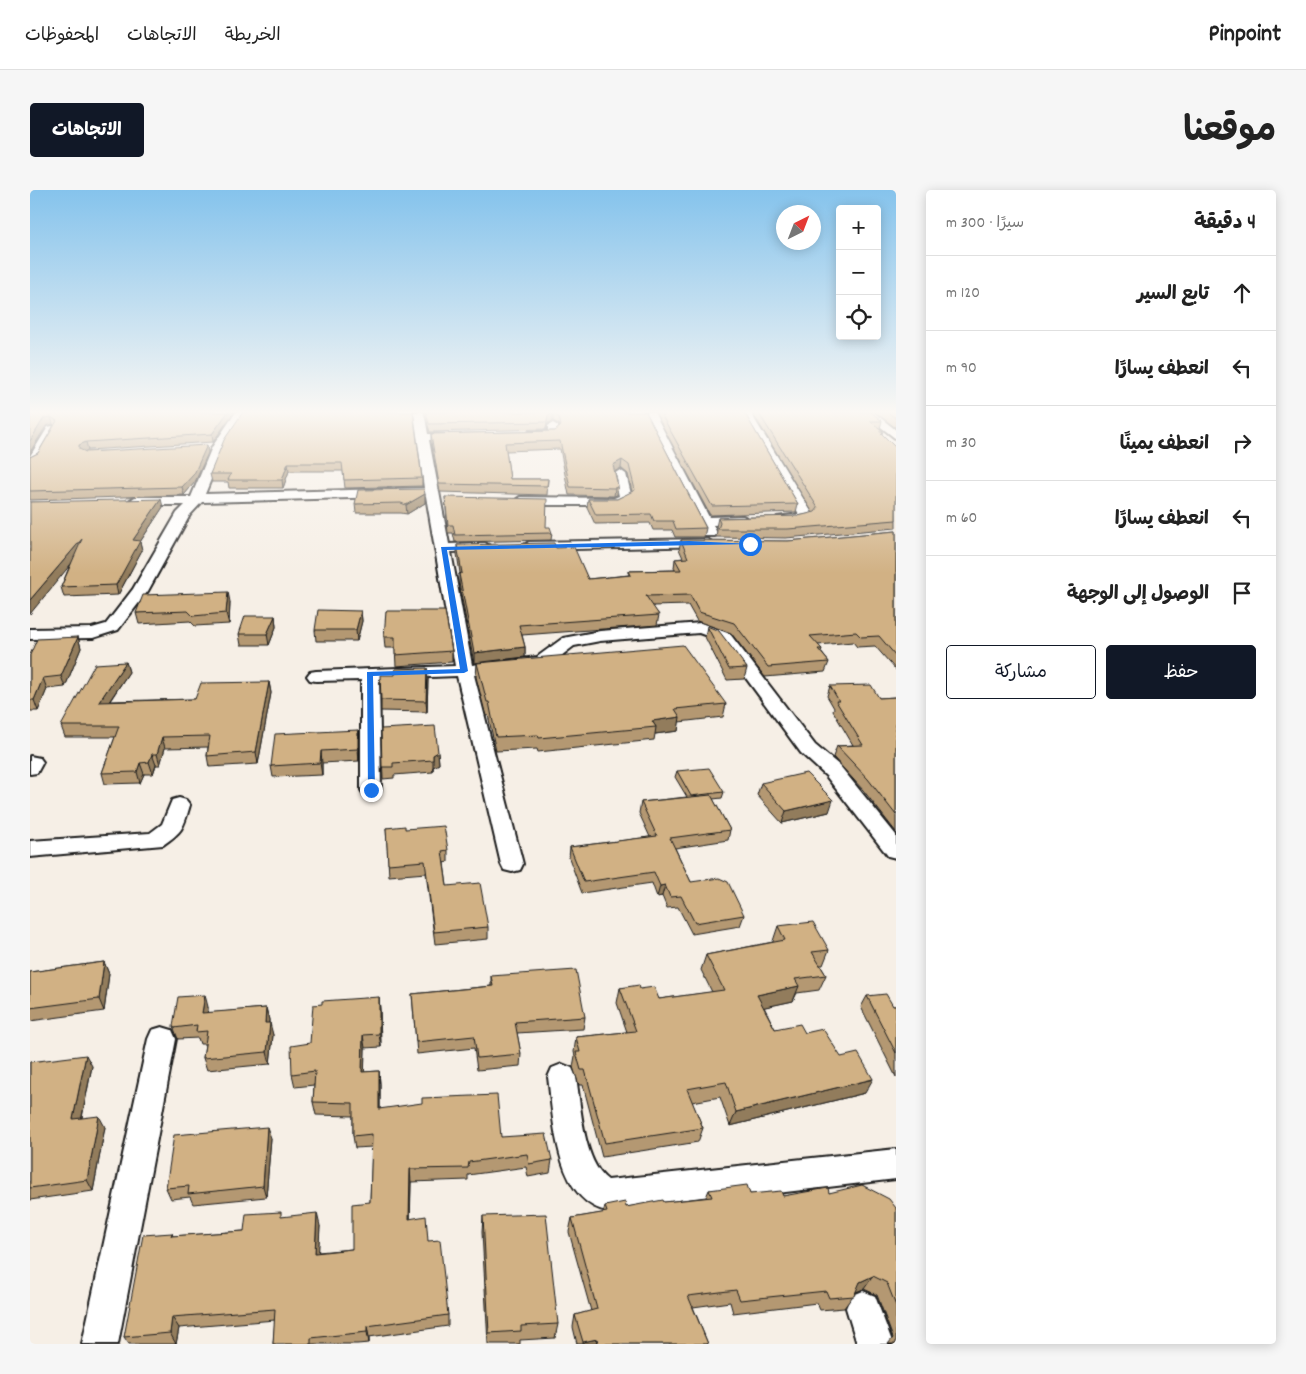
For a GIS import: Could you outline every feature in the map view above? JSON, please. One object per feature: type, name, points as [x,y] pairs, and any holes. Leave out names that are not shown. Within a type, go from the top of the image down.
[{"type":"street","points":[[30,634],[93,633],[112,627],[140,590],[184,514],[196,499],[210,466]]},
{"type":"street","points":[[430,466],[464,671],[512,864]]},
{"type":"street","points":[[444,548],[719,544],[677,466]]},
{"type":"street","points":[[705,521],[796,519],[807,516],[777,466]]},
{"type":"street","points":[[508,500],[616,502],[626,498],[620,474]]},
{"type":"street","points":[[118,501],[436,496]]},
{"type":"street","points":[[316,676],[464,671],[542,662],[569,642],[600,636],[701,628],[724,637],[808,749],[833,771],[896,850]]},
{"type":"street","points":[[370,674],[371,790]]},
{"type":"street","points":[[30,849],[156,840],[172,828],[179,806]]},
{"type":"street","points":[[100,1344],[162,1039]]},
{"type":"street","points":[[562,1077],[576,1158],[586,1181],[602,1195],[617,1196],[896,1164]]},
{"type":"street","points":[[863,1308],[875,1344]]},
{"type":"building","points":[[30,466],[198,466],[194,474],[182,487],[30,491]]},
{"type":"building","points":[[213,466],[287,466],[282,480],[228,480],[231,474],[210,474]]},
{"type":"building","points":[[342,466],[420,466],[422,478],[344,480]]},
{"type":"building","points":[[436,466],[508,466],[510,479],[548,479],[547,486],[439,484]]},
{"type":"building","points":[[565,466],[613,466],[618,486],[615,488],[570,487]]},
{"type":"building","points":[[629,466],[674,466],[706,528],[676,529],[673,521],[654,521],[651,514],[596,515],[588,499],[617,499],[635,490]]},
{"type":"building","points":[[690,466],[776,466],[798,504],[712,506]]},
{"type":"building","points":[[792,466],[896,466],[896,520],[788,529],[718,529],[720,523],[718,518],[798,516],[815,512],[818,508]]},
{"type":"building","points":[[424,489],[425,494],[406,505],[401,503],[355,504],[358,490]]},
{"type":"building","points":[[445,497],[547,499],[546,527],[550,527],[552,533],[455,535],[453,525],[448,525]]},
{"type":"building","points":[[161,499],[133,540],[140,541],[116,585],[61,587],[82,539],[30,600],[30,502]]},
{"type":"building","points":[[896,531],[896,656],[879,636],[861,637],[856,632],[810,636],[822,649],[818,649],[829,662],[768,667],[734,623],[699,612],[690,595],[646,596],[659,615],[519,625],[525,647],[474,653],[459,574],[462,573],[457,545],[554,543],[556,548],[574,547],[588,579],[631,575],[629,571],[681,570],[675,559],[688,558],[681,540],[788,541]]},
{"type":"building","points":[[228,592],[226,613],[193,616],[188,611],[136,613],[143,595]]},
{"type":"building","points":[[318,610],[361,611],[356,630],[315,630]]},
{"type":"building","points":[[386,611],[445,611],[452,651],[395,655],[395,637],[384,637]]},
{"type":"building","points":[[245,616],[275,616],[267,634],[239,634]]},
{"type":"building","points":[[707,626],[719,631],[747,668],[729,669]]},
{"type":"building","points":[[78,637],[61,676],[43,678],[34,700],[30,700],[30,655],[37,639]]},
{"type":"building","points":[[683,645],[726,704],[675,709],[680,717],[652,721],[656,727],[539,738],[538,735],[496,737],[489,702],[487,702],[477,663]]},
{"type":"building","points":[[126,662],[99,702],[195,699],[201,683],[269,682],[256,752],[207,756],[210,736],[162,737],[157,754],[152,754],[149,762],[140,763],[137,772],[102,773],[119,726],[61,726],[95,664]]},
{"type":"building","points":[[427,668],[426,701],[381,700],[380,675],[395,675],[395,669]]},
{"type":"building","points":[[871,685],[879,698],[896,697],[896,815],[868,779],[837,746],[863,745],[836,701],[839,701],[830,686]]},
{"type":"building","points":[[435,726],[438,752],[433,755],[433,760],[393,763],[393,767],[382,767],[381,729]]},
{"type":"building","points":[[358,730],[358,749],[321,751],[320,763],[271,766],[275,734]]},
{"type":"building","points":[[709,768],[724,792],[691,796],[677,771]]},
{"type":"building","points":[[806,773],[833,800],[786,811],[761,783]]},
{"type":"building","points":[[711,795],[730,830],[670,838],[691,882],[719,878],[728,882],[744,915],[695,923],[681,896],[670,897],[665,885],[660,886],[654,872],[584,882],[570,847],[657,836],[641,802]]},
{"type":"building","points":[[405,826],[405,829],[444,826],[448,850],[442,851],[447,886],[480,883],[488,927],[434,932],[425,861],[388,864],[386,828]]},
{"type":"building","points":[[813,922],[829,950],[812,952],[826,975],[795,979],[799,986],[757,995],[775,1029],[800,1024],[805,1033],[823,1029],[841,1057],[858,1053],[873,1079],[736,1112],[726,1082],[687,1089],[703,1128],[605,1143],[585,1070],[581,1070],[576,1052],[580,1052],[576,1037],[636,1031],[620,988],[639,985],[640,989],[654,987],[659,999],[724,990],[706,955],[785,940],[778,926]]},
{"type":"building","points":[[104,962],[99,999],[30,1008],[30,972]]},
{"type":"building","points":[[576,970],[585,1017],[515,1022],[521,1054],[477,1058],[474,1036],[416,1042],[412,994],[493,986],[491,976]]},
{"type":"building","points":[[886,994],[893,1006],[896,1006],[896,1053],[867,996]]},
{"type":"building","points":[[205,995],[202,1013],[266,1008],[265,1023],[270,1023],[267,1052],[203,1058],[207,1031],[196,1032],[197,1025],[174,1028],[173,1026],[178,997]]},
{"type":"building","points":[[379,997],[379,1034],[363,1035],[362,1072],[379,1071],[379,1109],[422,1103],[422,1098],[497,1095],[501,1137],[546,1134],[552,1160],[529,1164],[527,1154],[469,1162],[468,1168],[410,1169],[409,1219],[426,1216],[428,1241],[440,1240],[448,1315],[367,1326],[367,1332],[311,1338],[311,1344],[273,1344],[275,1309],[172,1317],[170,1333],[124,1337],[143,1235],[172,1233],[171,1236],[244,1231],[246,1214],[281,1212],[281,1217],[317,1213],[315,1253],[352,1249],[352,1204],[370,1202],[372,1134],[353,1136],[353,1103],[313,1102],[315,1071],[292,1074],[291,1046],[310,1043],[313,1005],[322,1004],[322,1001]]},
{"type":"building","points":[[86,1055],[73,1119],[99,1116],[87,1180],[30,1188],[30,1062]]},
{"type":"building","points":[[267,1127],[263,1186],[188,1194],[189,1186],[166,1188],[174,1135]]},
{"type":"building","points":[[747,1185],[750,1194],[781,1191],[783,1196],[828,1188],[829,1193],[862,1185],[889,1199],[896,1208],[896,1306],[887,1283],[873,1276],[860,1282],[854,1296],[829,1298],[826,1291],[740,1300],[736,1290],[688,1296],[708,1344],[599,1344],[597,1339],[583,1342],[575,1315],[597,1309],[572,1218],[607,1212],[605,1206],[625,1202],[626,1207],[663,1200],[664,1202],[712,1197],[709,1190]]},
{"type":"building","points":[[546,1214],[558,1324],[521,1326],[521,1331],[489,1333],[483,1216]]},
{"type":"route","points":[[371,790],[370,674],[464,671],[444,548],[689,543],[750,544]]}]
